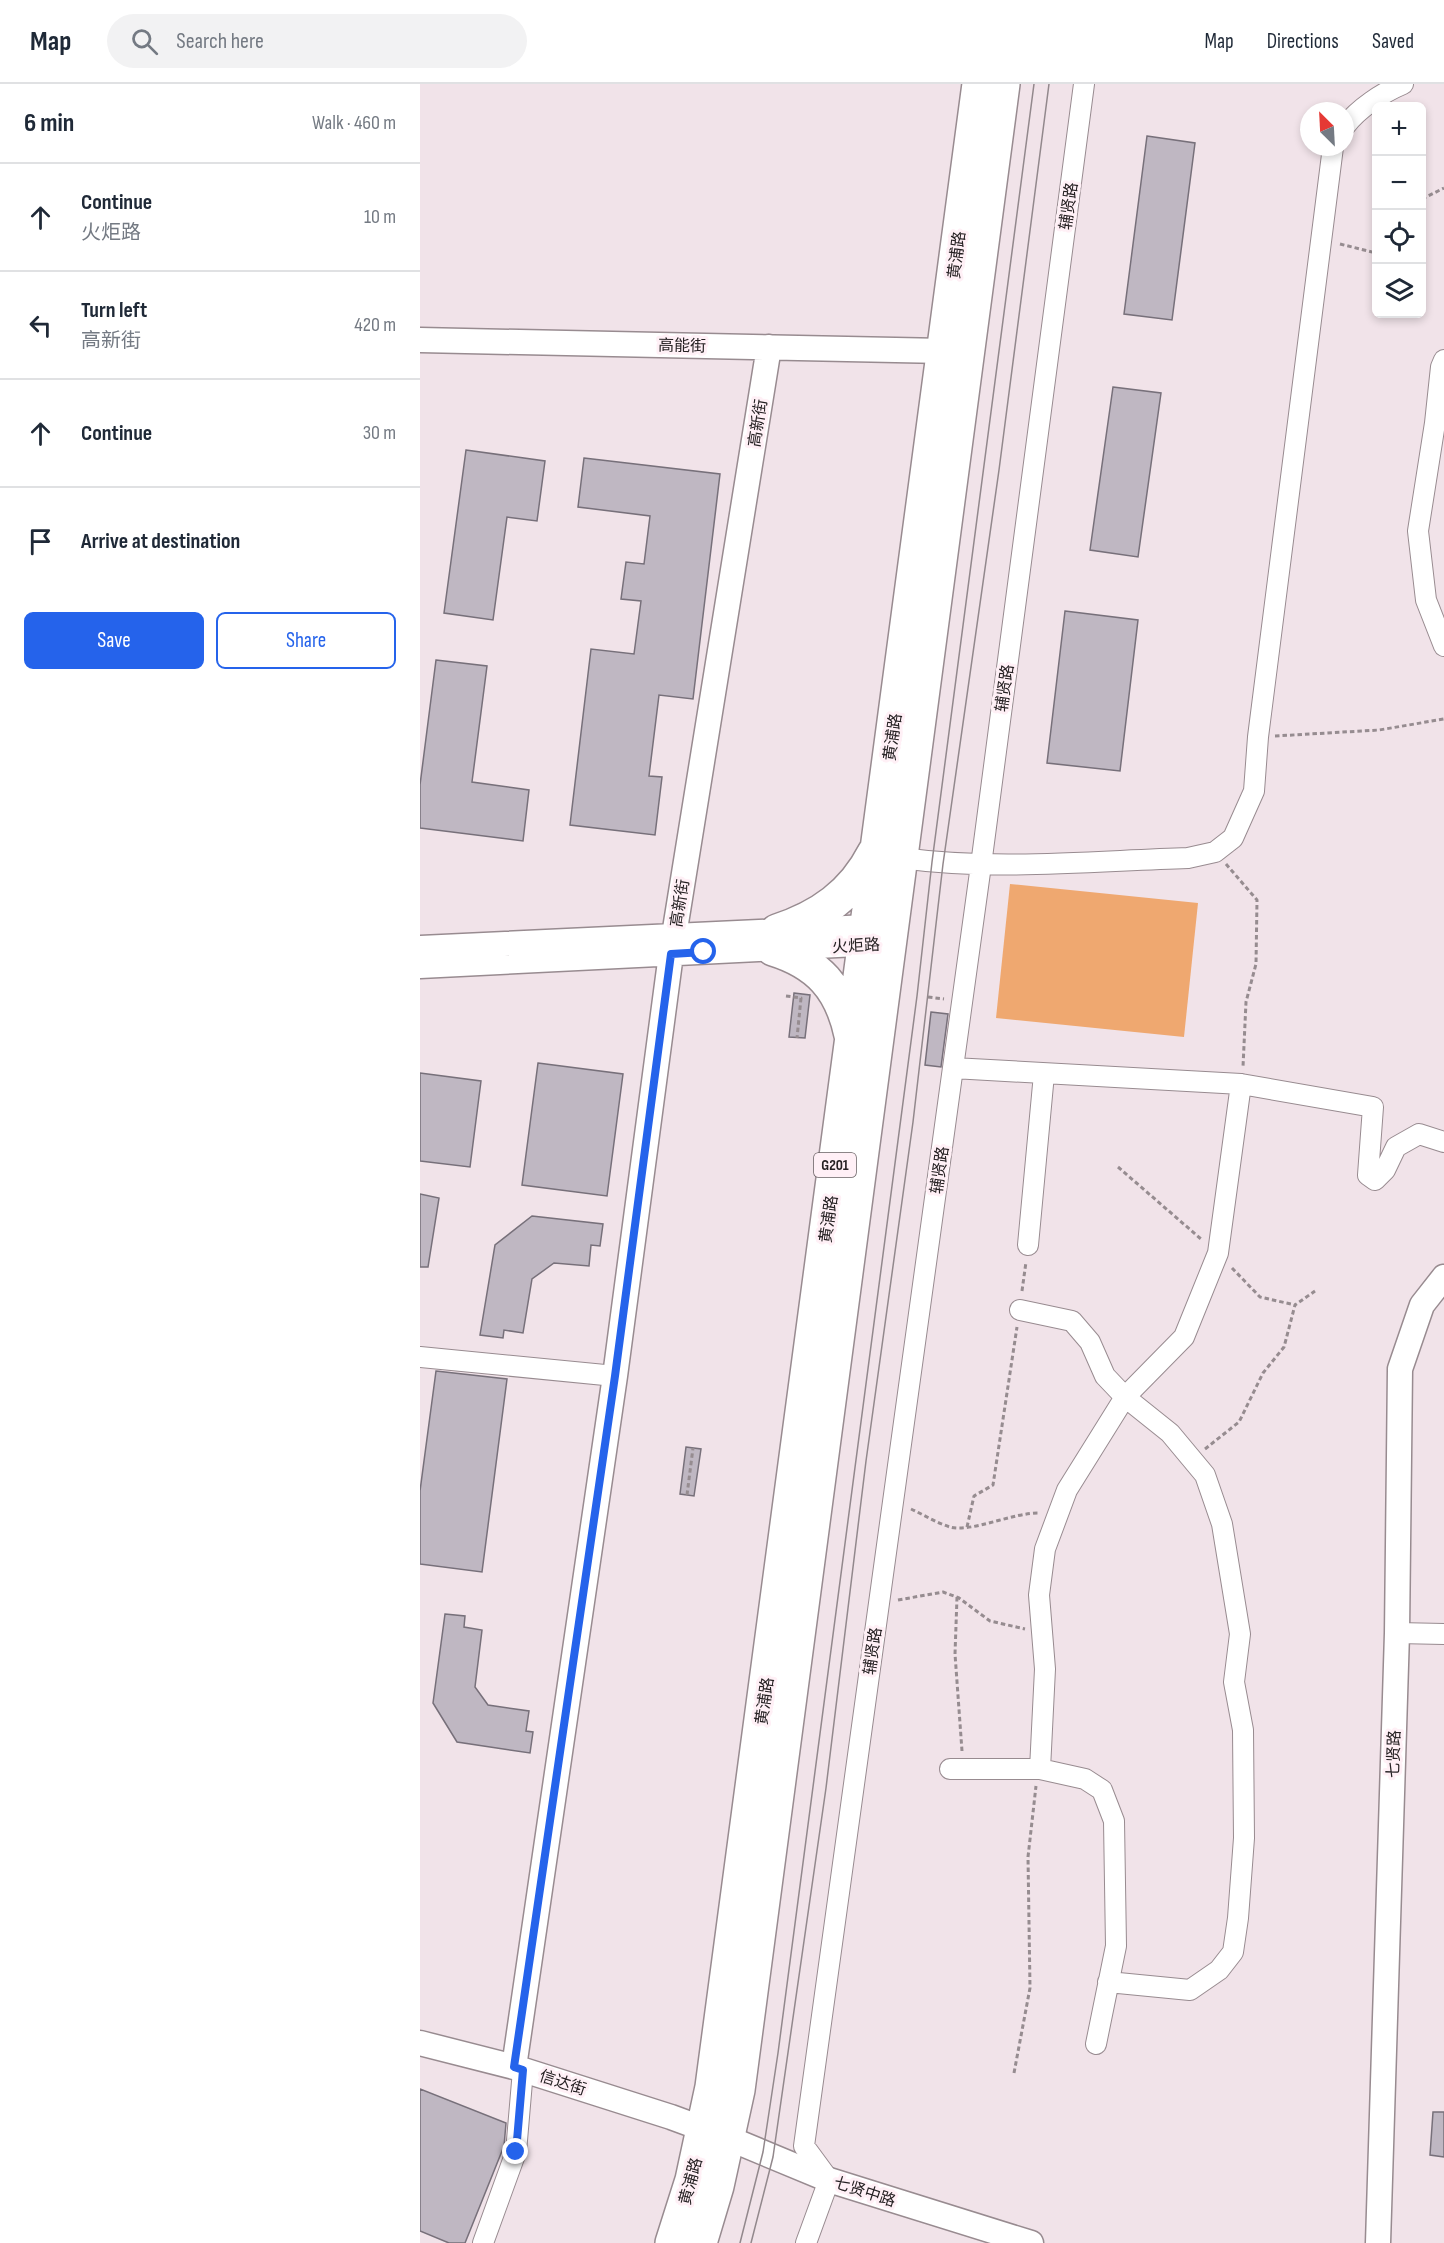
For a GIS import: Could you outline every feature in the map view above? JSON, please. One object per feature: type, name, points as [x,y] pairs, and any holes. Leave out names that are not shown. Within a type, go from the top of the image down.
[{"type":"highway","name":"黄浦路","points":[[889,852],[944,351],[979,84]]},
{"type":"highway","name":"黄浦路","points":[[700,2243],[717,2186],[714,2075],[852,1038],[874,938],[889,852],[1003,84]]},
{"type":"highway","points":[[852,1038],[841,1002],[830,985],[815,970],[775,940],[840,899],[889,852]]},
{"type":"highway","name":"黄浦路","points":[[672,2243],[692,2180],[740,2078],[874,938]]},
{"type":"street","name":"辅贤路","points":[[830,2180],[804,2146],[981,865],[1084,84]]},
{"type":"street","points":[[1354,114],[1390,89],[1403,84]]},
{"type":"street","points":[[889,852],[943,864],[981,865],[1188,858],[1215,852],[1233,838],[1254,791],[1258,737],[1332,156]]},
{"type":"street","name":"高能街","points":[[420,340],[944,351]]},
{"type":"street","name":"高新街","points":[[519,2068],[672,945],[769,347]]},
{"type":"street","points":[[1444,360],[1441,367],[1435,423],[1418,531],[1426,600],[1444,646]]},
{"type":"street","name":"火炬路","points":[[420,966],[672,945],[874,938]]},
{"type":"street","name":"火炬路","points":[[420,948],[672,945]]},
{"type":"street","points":[[953,1068],[1241,1084],[1373,1107],[1368,1175],[1375,1180],[1385,1170],[1396,1147],[1419,1134],[1444,1142]]},
{"type":"street","points":[[1028,1245],[1044,1074]]},
{"type":"street","points":[[1039,1769],[1045,1669],[1039,1595],[1045,1549],[1067,1490],[1125,1397],[1184,1337],[1218,1253],[1241,1084]]},
{"type":"street","name":"七贤路","points":[[1378,2243],[1397,1633],[1400,1369],[1422,1305],[1444,1277]]},
{"type":"street","points":[[1020,1310],[1072,1321],[1090,1342],[1105,1376],[1125,1397],[1170,1433],[1205,1475],[1222,1524],[1240,1634],[1234,1682],[1243,1730],[1244,1838],[1233,1952],[1219,1970],[1190,1990],[1108,1982]]},
{"type":"street","points":[[420,1357],[615,1376]]},
{"type":"street","points":[[1397,1633],[1444,1634]]},
{"type":"street","points":[[957,1769],[1039,1769],[1085,1779],[1102,1790],[1114,1821],[1116,1946],[1096,2044]]},
{"type":"street","name":"信达街","points":[[420,2043],[519,2068],[716,2133]]},
{"type":"street","points":[[483,2243],[516,2152],[519,2068]]},
{"type":"street","name":"七贤中路","points":[[716,2133],[830,2180],[1028,2242]]},
{"type":"street","points":[[806,2243],[830,2180]]},
{"type":"path","points":[[1426,197],[1444,188]]},
{"type":"path","points":[[1321,239],[1372,252]]},
{"type":"path","points":[[1258,737],[1379,730],[1444,719]]},
{"type":"path","points":[[1215,852],[1257,900],[1256,964],[1246,1002],[1241,1084]]},
{"type":"path","points":[[786,996],[801,998],[797,1038]]},
{"type":"path","points":[[967,1527],[974,1496],[993,1485],[1028,1245]]},
{"type":"path","points":[[1192,1459],[1239,1422],[1263,1373],[1284,1347],[1295,1305],[1315,1291]]},
{"type":"path","points":[[687,1495],[693,1448]]},
{"type":"path","points":[[893,1501],[952,1528],[967,1527],[1028,1512],[1058,1513]]},
{"type":"path","points":[[879,1604],[943,1592],[957,1597],[990,1621],[1042,1632]]},
{"type":"path","points":[[957,1597],[955,1654],[957,1769]]},
{"type":"path","points":[[1014,2073],[1030,1988],[1028,1857],[1039,1769]]},
{"type":"shaded area","points":[[1010,884],[1198,903],[1184,1037],[996,1018]]},
{"type":"building","points":[[1147,136],[1195,143],[1172,320],[1124,314]]},
{"type":"building","points":[[1113,387],[1161,393],[1138,557],[1090,550]]},
{"type":"building","points":[[466,450],[545,461],[537,521],[507,517],[493,620],[444,613]]},
{"type":"building","points":[[584,458],[720,474],[693,699],[659,695],[649,776],[662,777],[655,835],[570,825],[591,649],[634,654],[641,601],[621,599],[626,562],[644,564],[650,516],[578,507]]},
{"type":"building","points":[[1065,611],[1138,620],[1120,771],[1047,763]]},
{"type":"building","points":[[436,660],[487,666],[472,782],[529,790],[523,841],[420,828],[420,785]]},
{"type":"building","points":[[794,993],[810,995],[805,1038],[789,1037]]},
{"type":"building","points":[[931,1012],[948,1014],[941,1067],[925,1065]]},
{"type":"building","points":[[538,1063],[623,1074],[607,1196],[522,1185]]},
{"type":"building","points":[[420,1073],[481,1081],[470,1167],[420,1161]]},
{"type":"building","points":[[420,1194],[439,1198],[428,1267],[420,1267]]},
{"type":"building","points":[[532,1216],[603,1224],[600,1246],[591,1245],[589,1266],[554,1263],[532,1279],[523,1333],[504,1330],[503,1338],[480,1335],[495,1245]]},
{"type":"building","points":[[436,1371],[507,1379],[482,1572],[420,1564],[420,1491]]},
{"type":"building","points":[[686,1447],[701,1449],[694,1496],[680,1494]]},
{"type":"building","points":[[445,1614],[465,1616],[464,1627],[482,1630],[475,1687],[488,1705],[529,1711],[526,1731],[533,1732],[530,1753],[457,1742],[433,1703]]},
{"type":"building","points":[[420,2089],[506,2123],[504,2146],[465,2243],[449,2243],[420,2231]]},
{"type":"building","points":[[1433,2112],[1444,2112],[1444,2157],[1430,2155]]},
{"type":"tram line","points":[[740,2243],[763,2152],[778,2053],[1034,84]]},
{"type":"tram line","points":[[751,2243],[773,2157],[826,1788],[866,1461],[913,1122],[943,864],[999,470],[1049,84]]},
{"type":"route","points":[[516,2152],[523,2070],[514,2067],[615,1376],[671,954],[704,952]]}]
